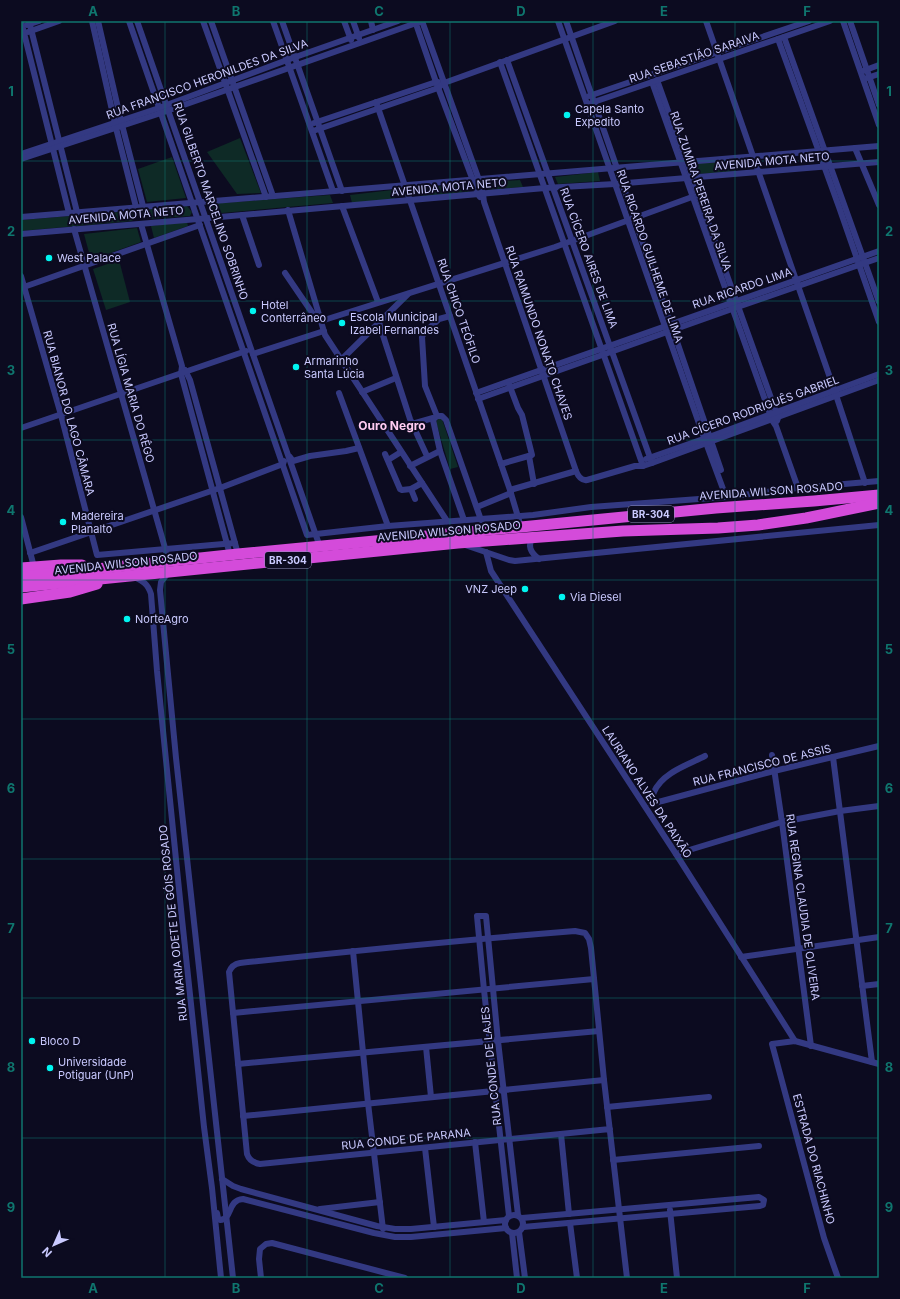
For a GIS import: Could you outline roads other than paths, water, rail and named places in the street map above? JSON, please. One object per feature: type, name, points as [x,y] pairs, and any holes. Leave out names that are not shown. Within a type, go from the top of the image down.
[{"type":"highway","name":"AVENIDA WILSON ROSADO","points":[[116,572],[131,575],[234,555],[320,547],[520,522],[754,506],[879,495]]},
{"type":"highway","name":"AVENIDA WILSON ROSADO","points":[[21,587],[116,572],[458,542],[623,531],[718,528],[758,525],[806,518],[879,504]]},
{"type":"highway","points":[[754,506],[748,511],[747,517],[752,523],[758,525]]},
{"type":"highway","points":[[716,508],[728,514],[727,520],[718,528]]},
{"type":"highway","points":[[21,568],[61,564],[116,572]]},
{"type":"highway","points":[[21,599],[88,588],[116,572]]},
{"type":"highway","name":"AVENIDA WILSON ROSADO","points":[[21,577],[85,576]]},
{"type":"street","points":[[39,21],[22,28],[69,213]]},
{"type":"street","points":[[30,25],[58,21]]},
{"type":"street","points":[[92,21],[140,206]]},
{"type":"street","points":[[98,21],[109,83]]},
{"type":"street","name":"RUA GILBERTO MARCELINO SOBRINHO","points":[[129,21],[307,535],[316,534]]},
{"type":"street","name":"RUA GILBERTO MARCELINO SOBRINHO","points":[[138,21],[320,547]]},
{"type":"street","points":[[273,21],[333,191]]},
{"type":"street","points":[[282,21],[342,191]]},
{"type":"street","points":[[344,21],[352,46]]},
{"type":"street","points":[[353,21],[360,43]]},
{"type":"street","points":[[370,21],[373,30]]},
{"type":"street","name":"RUA FRANCISCO HERONILDES DA SILVA","points":[[234,84],[287,60],[398,21]]},
{"type":"street","name":"RUA RICARDO GUILHEME DE LIMA","points":[[558,21],[585,98],[591,103],[617,168],[672,327],[682,368]]},
{"type":"street","name":"RUA RICARDO GUILHEME DE LIMA","points":[[566,21],[592,95],[591,103],[614,184],[728,496]]},
{"type":"street","points":[[310,124],[357,108],[377,105],[444,83],[615,21]]},
{"type":"street","points":[[706,21],[865,483]]},
{"type":"street","name":"RUA SEBASTIÃO SARAIVA","points":[[585,98],[765,40],[809,21]]},
{"type":"street","name":"RUA SEBASTIÃO SARAIVA","points":[[765,40],[781,38],[830,21]]},
{"type":"street","points":[[843,21],[864,71]]},
{"type":"street","points":[[850,21],[879,125]]},
{"type":"street","points":[[207,22],[234,84],[273,196]]},
{"type":"street","points":[[207,22],[226,86],[266,197]]},
{"type":"street","name":"RUA FRANCISCO HERONILDES DA SILVA","points":[[21,154],[60,144],[168,108],[226,86],[298,66],[417,22]]},
{"type":"street","name":"RUA RAIMUNDO NONATO CHAVES","points":[[417,22],[444,83],[457,130]]},
{"type":"street","name":"RUA RAIMUNDO NONATO CHAVES","points":[[417,22],[437,85],[457,130],[484,202],[576,471]]},
{"type":"street","points":[[30,25],[77,212]]},
{"type":"street","points":[[781,38],[861,261],[879,322]]},
{"type":"street","name":"RUA SEBASTIÃO SARAIVA","points":[[591,103],[654,81],[718,56]]},
{"type":"street","name":"RUA CÍCERO AIRES DE LIMA","points":[[507,60],[651,461]]},
{"type":"street","name":"RUA CÍCERO AIRES DE LIMA","points":[[500,62],[642,463]]},
{"type":"street","points":[[864,71],[879,65]]},
{"type":"street","points":[[866,79],[879,74]]},
{"type":"street","points":[[866,79],[879,105]]},
{"type":"street","name":"RUA ZUMIRA PEREIRA DA SILVA","points":[[654,81],[774,416]]},
{"type":"street","points":[[581,85],[587,82]]},
{"type":"street","points":[[313,131],[360,115],[377,105]]},
{"type":"street","name":"RUA CHICO TEÓFILO","points":[[377,105],[520,522]]},
{"type":"street","points":[[357,108],[360,115]]},
{"type":"street","points":[[523,125],[530,123]]},
{"type":"street","name":"RUA FRANCISCO HERONILDES DA SILVA","points":[[21,159],[52,146]]},
{"type":"street","name":"AVENIDA MOTA NETO","points":[[21,217],[879,146]]},
{"type":"street","points":[[855,148],[879,205]]},
{"type":"street","name":"AVENIDA MOTA NETO","points":[[21,234],[141,224],[199,222],[206,218],[288,210],[879,162]]},
{"type":"street","name":"RUA ZUMIRA PEREIRA DA SILVA","points":[[689,178],[692,197],[734,305]]},
{"type":"street","points":[[321,321],[505,263],[692,197]]},
{"type":"street","points":[[342,206],[378,302]]},
{"type":"street","points":[[288,210],[325,335],[447,521]]},
{"type":"street","points":[[242,215],[259,265]]},
{"type":"street","points":[[22,287],[147,244],[199,222]]},
{"type":"street","points":[[141,224],[217,489],[235,543],[234,555]]},
{"type":"street","name":"RUA LÍGIA MARIA DO RÊGO","points":[[74,230],[170,567]]},
{"type":"street","name":"RUA RICARDO LIMA","points":[[861,261],[879,251]]},
{"type":"street","name":"RUA RICARDO LIMA","points":[[477,396],[861,261],[879,258]]},
{"type":"street","points":[[861,261],[879,302]]},
{"type":"street","points":[[285,273],[315,317],[321,321]]},
{"type":"street","name":"RUA BIANOR DO LAGO CÂMARA","points":[[21,276],[22,287],[61,414],[97,555],[165,550]]},
{"type":"street","points":[[341,360],[409,293]]},
{"type":"street","points":[[450,316],[439,319],[437,323],[424,333],[422,337],[425,386],[435,417],[433,426],[440,451],[464,520]]},
{"type":"street","points":[[379,323],[412,424],[427,456]]},
{"type":"street","points":[[21,428],[244,352],[324,331]]},
{"type":"street","name":"RUA CÍCERO RODRIGUÊS GABRIEL","points":[[576,471],[578,476],[585,480],[651,461],[835,393],[879,374]]},
{"type":"street","points":[[362,392],[396,378]]},
{"type":"street","name":"RUA CÍCERO RODRIGUÊS GABRIEL","points":[[835,393],[879,380]]},
{"type":"street","points":[[509,384],[522,415],[532,455],[529,456],[534,484]]},
{"type":"street","points":[[257,389],[264,387]]},
{"type":"street","points":[[339,393],[388,526]]},
{"type":"street","points":[[412,424],[442,416],[446,420],[481,520]]},
{"type":"street","points":[[774,416],[776,426],[798,488]]},
{"type":"street","points":[[288,453],[293,461],[310,456],[346,452],[359,448]]},
{"type":"street","points":[[410,466],[427,456],[440,451]]},
{"type":"street","points":[[388,460],[401,452]]},
{"type":"street","points":[[30,553],[217,489],[283,464],[288,453]]},
{"type":"street","points":[[385,454],[400,489],[404,491],[422,483]]},
{"type":"street","points":[[501,464],[529,456]]},
{"type":"street","points":[[477,507],[510,492],[576,471]]},
{"type":"street","points":[[316,534],[464,520],[520,522],[590,507],[728,496],[879,481]]},
{"type":"street","points":[[217,489],[228,544],[234,555]]},
{"type":"street","points":[[411,489],[415,499]]},
{"type":"street","points":[[21,517],[34,567]]},
{"type":"street","points":[[458,542],[515,561],[879,525]]},
{"type":"street","points":[[534,537],[530,540],[530,545],[534,555],[539,559]]},
{"type":"street","points":[[165,550],[235,543]]},
{"type":"street","name":"LAURIANO ALVES DA PAIXÃO","points":[[486,552],[491,571],[676,854],[795,1041]]},
{"type":"street","name":"RUA MARIA ODETE DE GÓIS ROSADO","points":[[170,567],[161,582],[160,590],[176,758],[233,1278]]},
{"type":"street","name":"RUA MARIA ODETE DE GÓIS ROSADO","points":[[131,575],[144,582],[150,591],[164,743],[221,1278]]},
{"type":"street","points":[[158,684],[159,672],[161,670],[165,670],[168,697],[172,709]]},
{"type":"street","points":[[164,743],[167,750],[168,768],[170,772],[174,770],[176,758]]},
{"type":"street","name":"RUA FRANCISCO DE ASSIS","points":[[705,756],[673,772],[661,781],[654,792],[651,804],[774,770],[879,746]]},
{"type":"street","name":"RUA REGINA CLAUDIA DE OLIVEIRA","points":[[772,755],[811,1046]]},
{"type":"street","points":[[833,757],[872,1062]]},
{"type":"street","points":[[676,854],[782,822],[840,811],[879,806]]},
{"type":"street","name":"RUA CONDE DE LAJES","points":[[508,1218],[477,916],[486,916],[503,1090],[520,1217]]},
{"type":"street","points":[[604,1080],[243,1116],[229,972],[235,964],[353,951],[575,931],[588,935],[590,939],[604,1080],[627,1278]]},
{"type":"street","points":[[741,957],[879,937]]},
{"type":"street","points":[[353,951],[368,1103],[383,1227],[382,1235]]},
{"type":"street","points":[[233,1014],[594,979]]},
{"type":"street","points":[[862,986],[879,984]]},
{"type":"street","points":[[238,1064],[599,1031]]},
{"type":"street","points":[[795,1041],[879,1064]]},
{"type":"street","name":"ESTRADA DO RIACHINHO","points":[[795,1041],[772,1044],[824,1238],[838,1278]]},
{"type":"street","points":[[426,1047],[431,1097]]},
{"type":"street","points":[[607,1107],[710,1097]]},
{"type":"street","name":"RUA CONDE DE PARANA","points":[[243,1116],[248,1157],[254,1162],[260,1164],[610,1128]]},
{"type":"street","points":[[561,1134],[569,1214]]},
{"type":"street","points":[[475,1142],[484,1222]]},
{"type":"street","points":[[613,1160],[759,1146]]},
{"type":"street","points":[[425,1148],[434,1227]]},
{"type":"street","points":[[222,1179],[233,1186],[242,1189],[383,1227],[404,1229],[484,1222],[508,1218],[759,1197],[764,1200],[763,1205],[760,1206],[570,1223],[521,1230],[512,1233]]},
{"type":"street","points":[[212,1188],[215,1195],[218,1218],[220,1220],[226,1218],[237,1200],[243,1199],[382,1235],[395,1237],[411,1237],[506,1228],[512,1233],[517,1278]]},
{"type":"street","points":[[315,1209],[380,1202]]},
{"type":"street","points":[[669,1205],[677,1278]]},
{"type":"street","points":[[520,1217],[523,1221],[521,1230],[525,1278]]},
{"type":"street","points":[[506,1228],[508,1218]]},
{"type":"street","points":[[570,1223],[576,1278]]},
{"type":"street","points":[[261,1278],[259,1252],[262,1246],[266,1244],[276,1244],[387,1276],[405,1278]]},
{"type":"place","name":"Capela Santo Expedito","points":[[567,115]]},
{"type":"place","name":"West Palace","points":[[49,258]]},
{"type":"place","name":"Hotel Conterrâneo","points":[[253,311]]},
{"type":"place","name":"Escola Municipal Izabel Fernandes","points":[[342,323]]},
{"type":"place","name":"Armarinho Santa Lúcia","points":[[296,367]]},
{"type":"place","name":"Madereira Planalto","points":[[63,522]]},
{"type":"place","name":"VNZ Jeep","points":[[525,589]]},
{"type":"place","name":"Via Diesel","points":[[562,597]]},
{"type":"place","name":"NorteAgro","points":[[127,619]]},
{"type":"place","name":"Bloco D","points":[[32,1041]]},
{"type":"place","name":"Universidade Potiguar (UnP)","points":[[50,1068]]},
{"type":"district","name":"Ouro Negro","points":[[392,425]]}]
